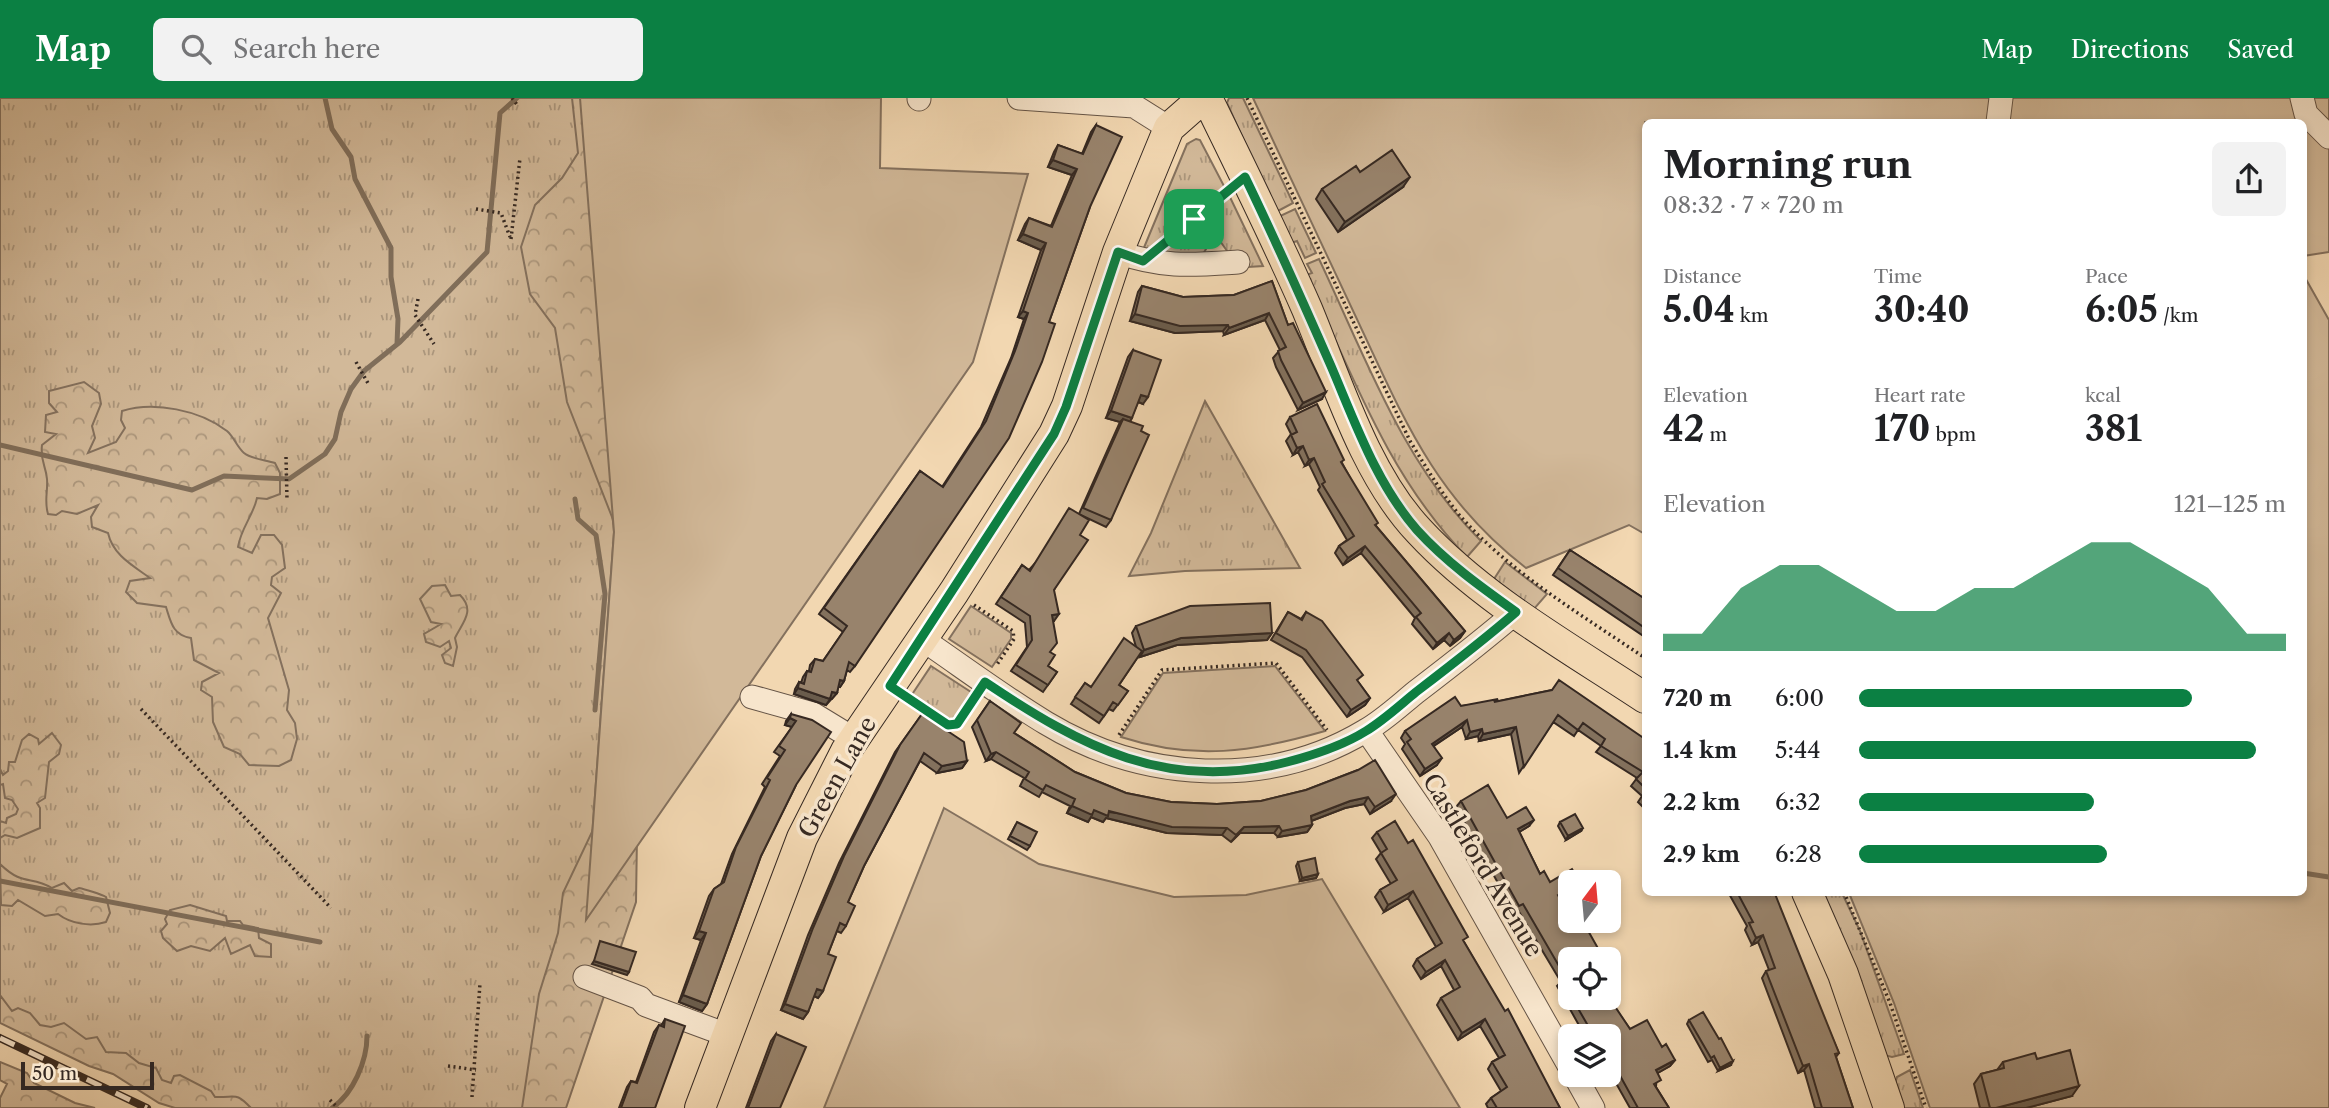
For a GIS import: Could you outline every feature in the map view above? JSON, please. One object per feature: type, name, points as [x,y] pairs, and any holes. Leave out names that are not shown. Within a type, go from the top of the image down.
[{"type":"main road","name":"Green Lane","points":[[700,1108],[802,838],[854,739],[954,592],[1054,434],[1130,256],[1169,128],[1205,98]]},
{"type":"main road","points":[[1205,98],[1287,264],[1370,455],[1389,492],[1417,530],[1440,552],[1516,612],[1642,696]]},
{"type":"main road","points":[[1809,896],[1843,974],[1889,1108]]},
{"type":"street","points":[[1019,98],[1134,106],[1144,109],[1169,128]]},
{"type":"street","points":[[1998,119],[2001,98]]},
{"type":"street","points":[[2302,98],[2306,114],[2329,137]]},
{"type":"street","points":[[1130,256],[1174,266],[1238,262]]},
{"type":"street","points":[[922,639],[1047,724],[1108,752],[1157,768],[1207,772],[1260,769],[1312,755],[1367,731],[1516,612]]},
{"type":"street","points":[[752,697],[813,714],[854,739]]},
{"type":"street","name":"Castleford Avenue","points":[[1367,731],[1440,837],[1558,1046]]},
{"type":"street","points":[[585,977],[640,998],[646,1005],[727,1035]]},
{"type":"street","points":[[1581,1087],[1593,1108]]},
{"type":"path","points":[[512,98],[518,106]]},
{"type":"path","points":[[1247,98],[1410,441],[1433,480],[1462,517],[1520,570],[1642,656]]},
{"type":"path","points":[[476,209],[498,213],[506,220],[511,239],[520,158]]},
{"type":"path","points":[[1130,256],[1245,177]]},
{"type":"path","points":[[418,299],[415,315],[435,344]]},
{"type":"path","points":[[356,362],[369,385]]},
{"type":"path","points":[[286,457],[287,500]]},
{"type":"path","points":[[890,686],[948,725],[957,724],[1014,639],[1013,631],[954,592]]},
{"type":"path","points":[[1108,752],[1162,670],[1276,663],[1338,745]]},
{"type":"path","points":[[141,709],[331,908]]},
{"type":"path","points":[[1846,896],[1890,1003],[1926,1108]]},
{"type":"path","points":[[472,1097],[476,1070],[480,983]]},
{"type":"path","points":[[448,1066],[476,1070]]},
{"type":"path","points":[[330,1100],[338,1108]]},
{"type":"green space","points":[[0,98],[580,98],[614,532],[586,920],[534,1108],[203,1108],[0,1013]]},
{"type":"green space","points":[[572,98],[598,98],[639,701],[636,902],[566,1108],[522,1108],[539,994],[558,933],[563,893],[592,832],[620,737],[627,577],[612,517],[567,402],[555,328],[530,294],[521,247],[535,205],[562,178],[578,153]]},
{"type":"green space","points":[[580,98],[881,98],[880,168],[1028,174],[973,362],[586,920],[614,532]]},
{"type":"green space","points":[[1229,98],[1243,98],[1293,203],[1276,212],[1227,103]]},
{"type":"green space","points":[[1253,98],[2329,98],[2329,252],[2307,255],[2307,119],[1642,119],[1642,532],[1629,525],[1526,568],[1494,541],[1444,484],[1389,388]]},
{"type":"green space","points":[[1196,139],[1200,140],[1225,188],[1147,253],[1143,250],[1187,144]]},
{"type":"green space","points":[[1228,193],[1263,266],[1248,267],[1241,255],[1230,255],[1220,241],[1210,242],[1202,256],[1150,256]]},
{"type":"green space","points":[[1295,209],[1316,253],[1305,258],[1297,241],[1291,243],[1278,217]]},
{"type":"green space","points":[[1319,259],[1370,371],[1408,444],[1429,478],[1481,541],[1467,557],[1415,494],[1374,424],[1306,275],[1312,273],[1307,264]]},
{"type":"green space","points":[[2307,281],[2329,320],[2329,1108],[1930,1108],[1894,1003],[1850,896],[2307,896]]},
{"type":"green space","points":[[84,382],[99,393],[101,404],[92,426],[95,438],[88,453],[116,442],[125,428],[121,420],[122,411],[162,407],[204,418],[227,431],[247,455],[275,463],[280,473],[280,494],[267,499],[257,498],[238,547],[252,553],[261,535],[274,535],[282,545],[285,568],[272,577],[271,585],[281,593],[268,618],[289,690],[287,710],[295,723],[297,739],[291,760],[279,766],[249,765],[240,754],[224,747],[213,722],[212,697],[201,690],[202,682],[219,673],[194,660],[191,638],[176,631],[166,607],[137,603],[126,592],[130,581],[150,578],[119,553],[108,533],[92,527],[91,517],[98,505],[77,514],[62,511],[56,515],[48,514],[42,445],[56,434],[45,432],[46,415],[57,412],[49,403],[49,391]]},
{"type":"green space","points":[[1205,401],[1300,568],[1185,571],[1129,576],[1151,533]]},
{"type":"green space","points":[[1505,562],[1547,594],[1534,609],[1494,579]]},
{"type":"green space","points":[[445,585],[451,596],[460,595],[467,606],[466,617],[455,638],[457,647],[453,666],[445,663],[442,655],[451,648],[449,641],[440,647],[426,642],[424,634],[441,624],[431,622],[420,599],[432,586]]},
{"type":"green space","points":[[971,606],[1011,633],[1011,639],[992,667],[949,639]]},
{"type":"green space","points":[[931,666],[974,694],[956,722],[949,723],[911,696]]},
{"type":"green space","points":[[1275,666],[1325,731],[1273,744],[1223,751],[1174,749],[1121,737],[1163,673]]},
{"type":"green space","points":[[52,733],[61,745],[59,754],[49,762],[45,798],[37,803],[40,808],[40,828],[17,838],[5,835],[0,838],[0,821],[6,823],[7,818],[16,814],[18,809],[12,800],[5,798],[3,784],[0,785],[0,769],[3,775],[8,771],[9,762],[15,762],[22,740],[29,734],[38,739],[39,744]]},
{"type":"green space","points":[[944,808],[1039,864],[1174,897],[1246,895],[1322,879],[1460,1108],[824,1108]]},
{"type":"green space","points":[[0,864],[15,876],[52,888],[64,883],[72,891],[79,888],[106,897],[110,913],[106,922],[88,924],[69,920],[58,914],[45,916],[18,900],[12,906],[1,905]]},
{"type":"green space","points":[[1824,896],[1843,896],[1860,931],[1904,1054],[1892,1057],[1884,1055],[1857,972]]},
{"type":"green space","points":[[190,905],[226,916],[227,921],[240,921],[243,925],[258,928],[259,938],[271,944],[271,957],[255,956],[250,945],[231,954],[225,938],[210,951],[191,946],[177,951],[163,938],[161,931],[167,924],[165,919],[170,910]]},
{"type":"green space","points":[[0,995],[12,1011],[18,1008],[30,1013],[40,1025],[51,1027],[64,1023],[86,1039],[97,1037],[106,1052],[126,1053],[139,1063],[156,1068],[162,1080],[171,1083],[174,1076],[180,1075],[211,1091],[215,1097],[238,1097],[251,1108],[175,1108],[159,1103],[113,1074],[89,1066],[0,1023]]},
{"type":"green space","points":[[0,1062],[27,1073],[34,1083],[75,1103],[95,1108],[0,1108],[0,1098],[7,1084],[0,1080]]},
{"type":"green space","points":[[1910,1070],[1923,1108],[1903,1108],[1895,1084],[1897,1077]]},
{"type":"building","points":[[1096,125],[1122,137],[1090,207],[1049,322],[1055,324],[1042,362],[1009,438],[855,666],[849,662],[844,681],[840,680],[837,693],[832,692],[830,699],[798,688],[799,682],[804,684],[807,671],[811,672],[815,659],[823,661],[847,626],[824,608],[920,471],[943,487],[986,421],[1028,313],[1023,311],[1046,243],[1023,234],[1029,218],[1052,227],[1077,169],[1053,160],[1058,145],[1083,154]]},
{"type":"building","points":[[1392,150],[1410,177],[1345,222],[1322,189],[1356,166],[1360,172]]},
{"type":"building","points":[[1272,281],[1288,325],[1293,323],[1326,392],[1303,403],[1281,360],[1278,351],[1286,347],[1269,313],[1229,328],[1228,325],[1180,326],[1135,314],[1142,286],[1183,297],[1234,295]]},
{"type":"building","points":[[1133,350],[1161,360],[1148,397],[1141,395],[1132,418],[1111,411]]},
{"type":"building","points":[[1317,404],[1344,460],[1341,462],[1378,523],[1375,525],[1465,631],[1454,640],[1449,633],[1437,643],[1416,617],[1421,613],[1365,546],[1348,558],[1339,546],[1354,536],[1322,484],[1325,482],[1314,458],[1309,460],[1303,446],[1297,448],[1291,435],[1297,432],[1290,417]]},
{"type":"building","points":[[1123,419],[1143,426],[1141,431],[1149,435],[1111,520],[1083,508]]},
{"type":"building","points":[[1069,508],[1089,520],[1080,535],[1088,540],[1054,590],[1059,614],[1052,615],[1057,643],[1050,652],[1055,655],[1048,666],[1057,672],[1048,685],[1016,665],[1032,640],[1030,616],[1001,597],[1022,565],[1030,571]]},
{"type":"building","points":[[1570,550],[1642,597],[1642,626],[1558,568]]},
{"type":"building","points":[[1270,603],[1272,633],[1181,638],[1144,650],[1136,626],[1190,606]]},
{"type":"building","points":[[1288,612],[1302,620],[1306,612],[1322,621],[1363,675],[1357,680],[1370,698],[1351,710],[1306,650],[1276,633]]},
{"type":"building","points":[[1124,638],[1142,651],[1119,685],[1128,691],[1118,705],[1113,702],[1104,716],[1075,697],[1085,683],[1091,687]]},
{"type":"building","points":[[1559,680],[1642,737],[1642,771],[1601,746],[1605,739],[1583,723],[1578,730],[1558,715],[1524,767],[1516,727],[1483,734],[1482,729],[1470,732],[1467,720],[1432,744],[1442,758],[1425,769],[1407,742],[1411,739],[1405,731],[1455,697],[1461,706],[1552,690]]},
{"type":"building","points":[[990,701],[1021,723],[1014,733],[1075,772],[1126,793],[1171,802],[1217,804],[1261,801],[1306,790],[1358,770],[1375,760],[1396,794],[1375,807],[1368,797],[1350,801],[1311,816],[1312,825],[1282,831],[1279,826],[1244,827],[1236,835],[1227,828],[1172,827],[1109,811],[1108,816],[1094,810],[1092,815],[1072,806],[1075,799],[1046,785],[1043,790],[1025,779],[1029,772],[996,752],[991,754],[977,720]]},
{"type":"building","points":[[791,714],[812,720],[831,732],[796,785],[761,856],[707,1004],[683,995],[706,933],[699,931],[714,889],[724,882],[736,847],[770,780],[767,778],[785,750],[779,746],[796,721],[790,718]]},
{"type":"building","points":[[922,714],[964,742],[967,761],[942,766],[924,753],[864,866],[848,902],[855,906],[846,926],[840,923],[828,954],[836,957],[823,991],[817,989],[808,1012],[785,1004],[813,928],[844,856],[900,745]]},
{"type":"building","points":[[1642,773],[1642,785],[1636,779]]},
{"type":"building","points":[[1488,785],[1507,818],[1526,807],[1534,820],[1518,829],[1540,874],[1544,871],[1550,882],[1558,877],[1558,933],[1589,933],[1597,947],[1558,947],[1558,964],[1523,904],[1519,906],[1461,801]]},
{"type":"building","points":[[1575,814],[1583,828],[1568,836],[1560,822]]},
{"type":"building","points":[[1395,821],[1408,843],[1413,840],[1468,937],[1463,940],[1505,1011],[1508,1009],[1560,1108],[1497,1108],[1491,1098],[1507,1087],[1492,1062],[1505,1055],[1485,1019],[1462,1033],[1441,998],[1460,987],[1445,960],[1426,972],[1417,959],[1442,943],[1413,891],[1388,905],[1380,890],[1397,880],[1381,853],[1387,849],[1377,832]]},
{"type":"building","points":[[1017,822],[1037,832],[1030,846],[1010,836]]},
{"type":"building","points":[[1315,858],[1318,874],[1302,878],[1298,862]]},
{"type":"building","points":[[1739,896],[1776,896],[1839,1053],[1835,1054],[1853,1108],[1822,1108],[1809,1064],[1803,1066],[1766,971],[1775,968],[1763,935],[1756,938],[1749,923],[1753,922]]},
{"type":"building","points":[[600,941],[636,952],[629,972],[594,961]]},
{"type":"building","points":[[1579,1010],[1617,1010],[1630,1029],[1647,1020],[1662,1047],[1666,1044],[1675,1060],[1656,1070],[1661,1080],[1654,1084],[1669,1108],[1638,1108],[1621,1077],[1621,1024],[1587,1024]]},
{"type":"building","points":[[1703,1012],[1733,1061],[1720,1068],[1714,1056],[1711,1058],[1689,1020]]},
{"type":"building","points":[[665,1019],[685,1026],[655,1108],[621,1108],[631,1081],[637,1083],[659,1025],[664,1027]]},
{"type":"building","points":[[776,1034],[806,1047],[780,1108],[748,1108]]},
{"type":"building","points":[[2070,1050],[2079,1086],[1990,1108],[1981,1074],[2004,1068],[2003,1062],[2035,1053],[2037,1059]]},
{"type":"waterway","points":[[325,98],[332,129],[351,157],[355,179],[391,248],[391,277],[398,319],[397,344]]},
{"type":"waterway","points":[[0,445],[192,490],[224,476],[289,479],[325,454],[335,439],[341,412],[351,389],[364,371],[400,342],[487,252],[500,113],[517,98]]},
{"type":"waterway","points":[[575,499],[578,519],[596,535],[605,594],[595,710]]},
{"type":"waterway","points":[[2307,874],[2329,877]]},
{"type":"waterway","points":[[0,881],[320,942]]},
{"type":"waterway","points":[[332,1108],[340,1102],[357,1076],[367,1036]]},
{"type":"railway","points":[[0,1038],[147,1108]]},
{"type":"route","points":[[1245,177],[1389,492],[1417,530],[1440,552],[1516,612],[1367,731],[1312,755],[1260,769],[1207,772],[1157,768],[1108,752],[1047,724],[985,682],[957,724],[948,725],[890,686],[954,592],[1054,434],[1066,407],[1118,252],[1143,261],[1194,219],[1245,177]]}]
